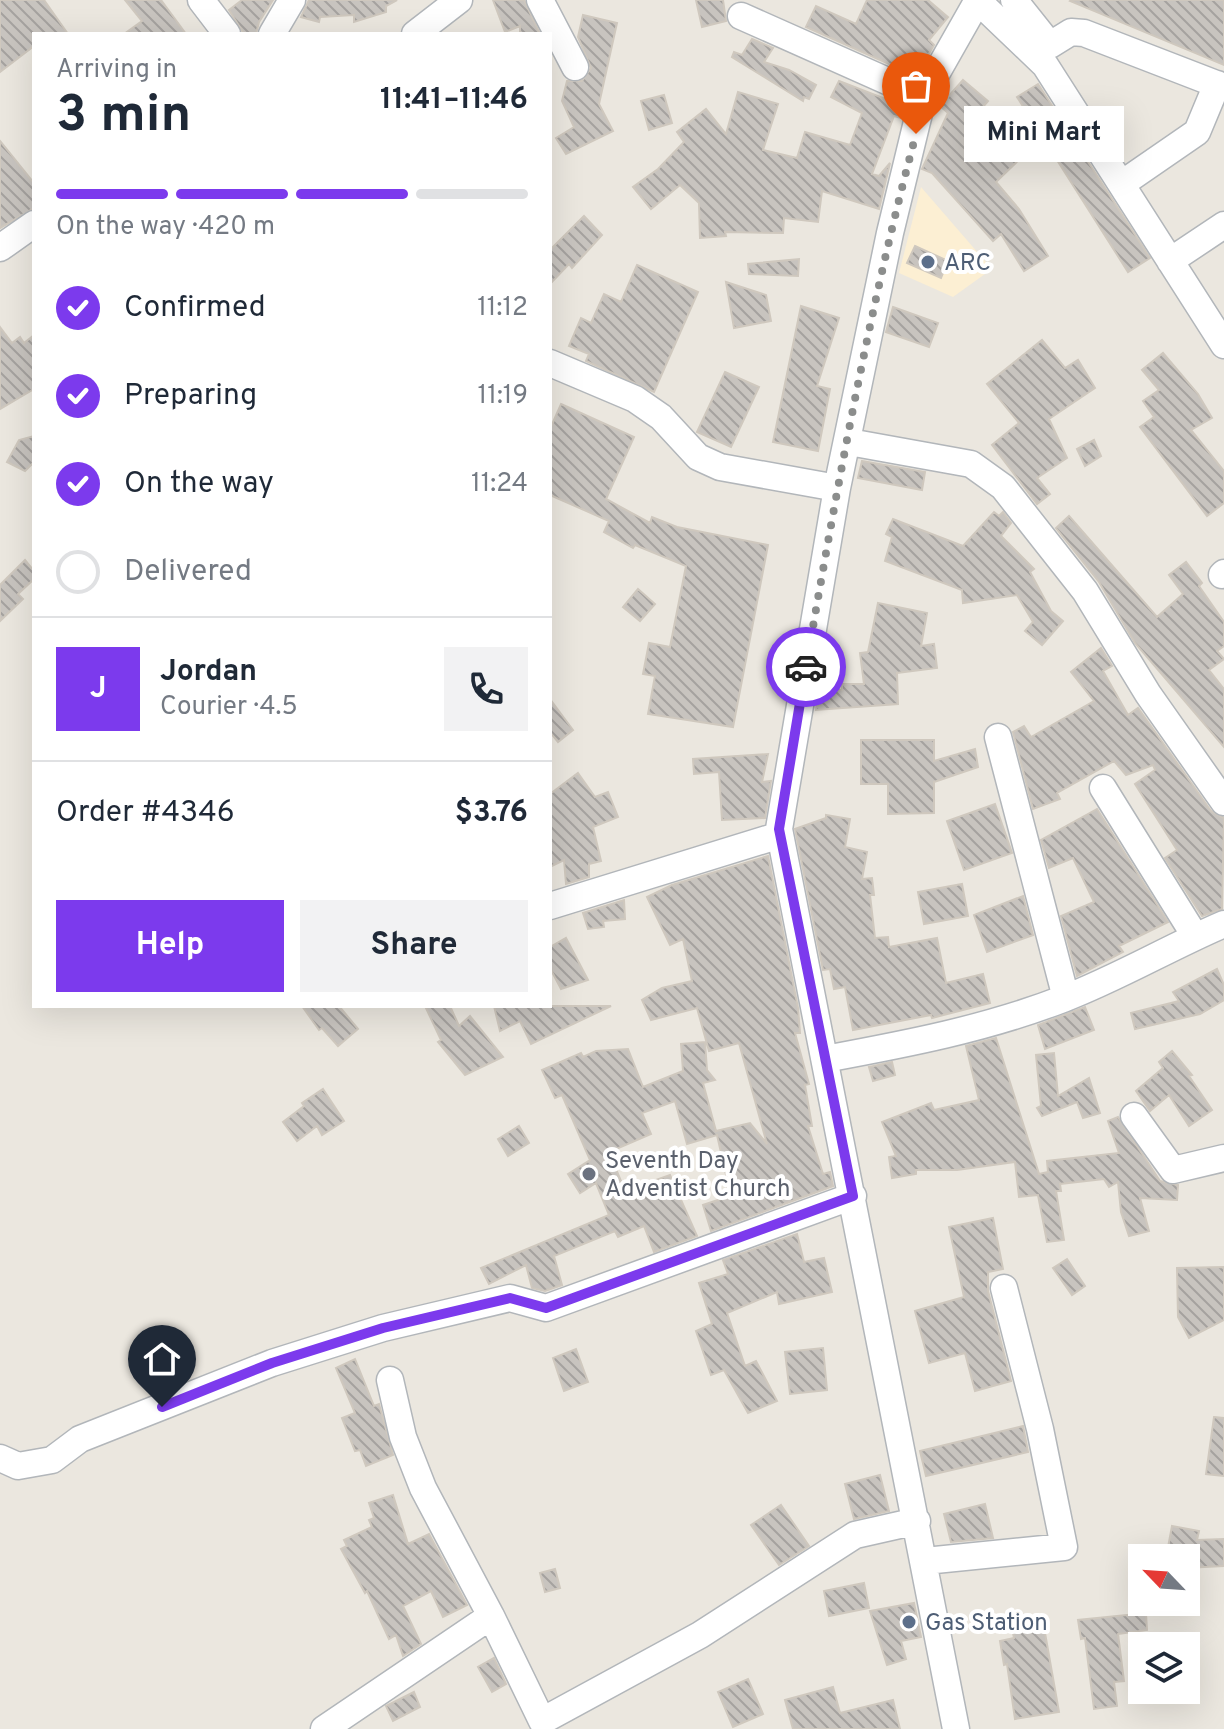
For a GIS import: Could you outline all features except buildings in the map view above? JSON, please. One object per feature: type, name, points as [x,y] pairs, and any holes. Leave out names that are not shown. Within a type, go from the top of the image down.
[{"type":"street","points":[[201,0],[225,32]]},
{"type":"street","points":[[273,32],[292,0]]},
{"type":"street","points":[[418,32],[459,0]]},
{"type":"street","points":[[540,0],[575,67]]},
{"type":"street","points":[[956,1729],[780,835],[837,488],[890,233],[923,97],[978,0],[1012,10],[1050,45],[1071,32],[1084,33],[1220,86],[1197,132],[1123,183]]},
{"type":"street","points":[[1012,10],[1224,345]]},
{"type":"street","points":[[741,16],[923,97]]},
{"type":"street","points":[[0,248],[32,225]]},
{"type":"street","points":[[1170,261],[1224,225]]},
{"type":"street","points":[[552,364],[635,399],[661,417],[698,457],[709,462],[837,488]]},
{"type":"street","points":[[849,442],[971,464],[1003,487],[1085,591],[1148,694],[1224,802]]},
{"type":"street","points":[[998,737],[1066,998]]},
{"type":"street","points":[[1103,788],[1195,936]]},
{"type":"street","points":[[552,905],[780,835]]},
{"type":"street","points":[[825,1059],[927,1041],[1002,1021],[1066,998],[1224,924]]},
{"type":"street","points":[[1134,1116],[1173,1170],[1224,1158]]},
{"type":"street","points":[[0,1458],[18,1466],[52,1460],[80,1439],[272,1363],[383,1328],[510,1298],[546,1308],[850,1183]]},
{"type":"street","points":[[925,1561],[1064,1547],[1040,1429],[1004,1288]]},
{"type":"street","points":[[390,1380],[403,1437],[423,1488],[542,1721],[700,1635],[855,1535],[917,1521]]},
{"type":"street","points":[[324,1729],[491,1616]]},
{"type":"shaded area","points":[[921,187],[992,269],[953,297],[899,273]]},
{"type":"way so far","points":[[806,667],[837,488],[890,233],[916,134]]},
{"type":"place","name":"Mini Mart","points":[[916,134]]},
{"type":"place","name":"ARC","points":[[928,262]]},
{"type":"place","name":"Seventh Day Adventist Church","points":[[589,1174]]},
{"type":"place","name":"Gas Station","points":[[909,1622]]},
{"type":"route","points":[[162,1407],[272,1363],[383,1328],[510,1298],[546,1308],[769,1223],[853,1196],[779,829],[806,667]]}]
